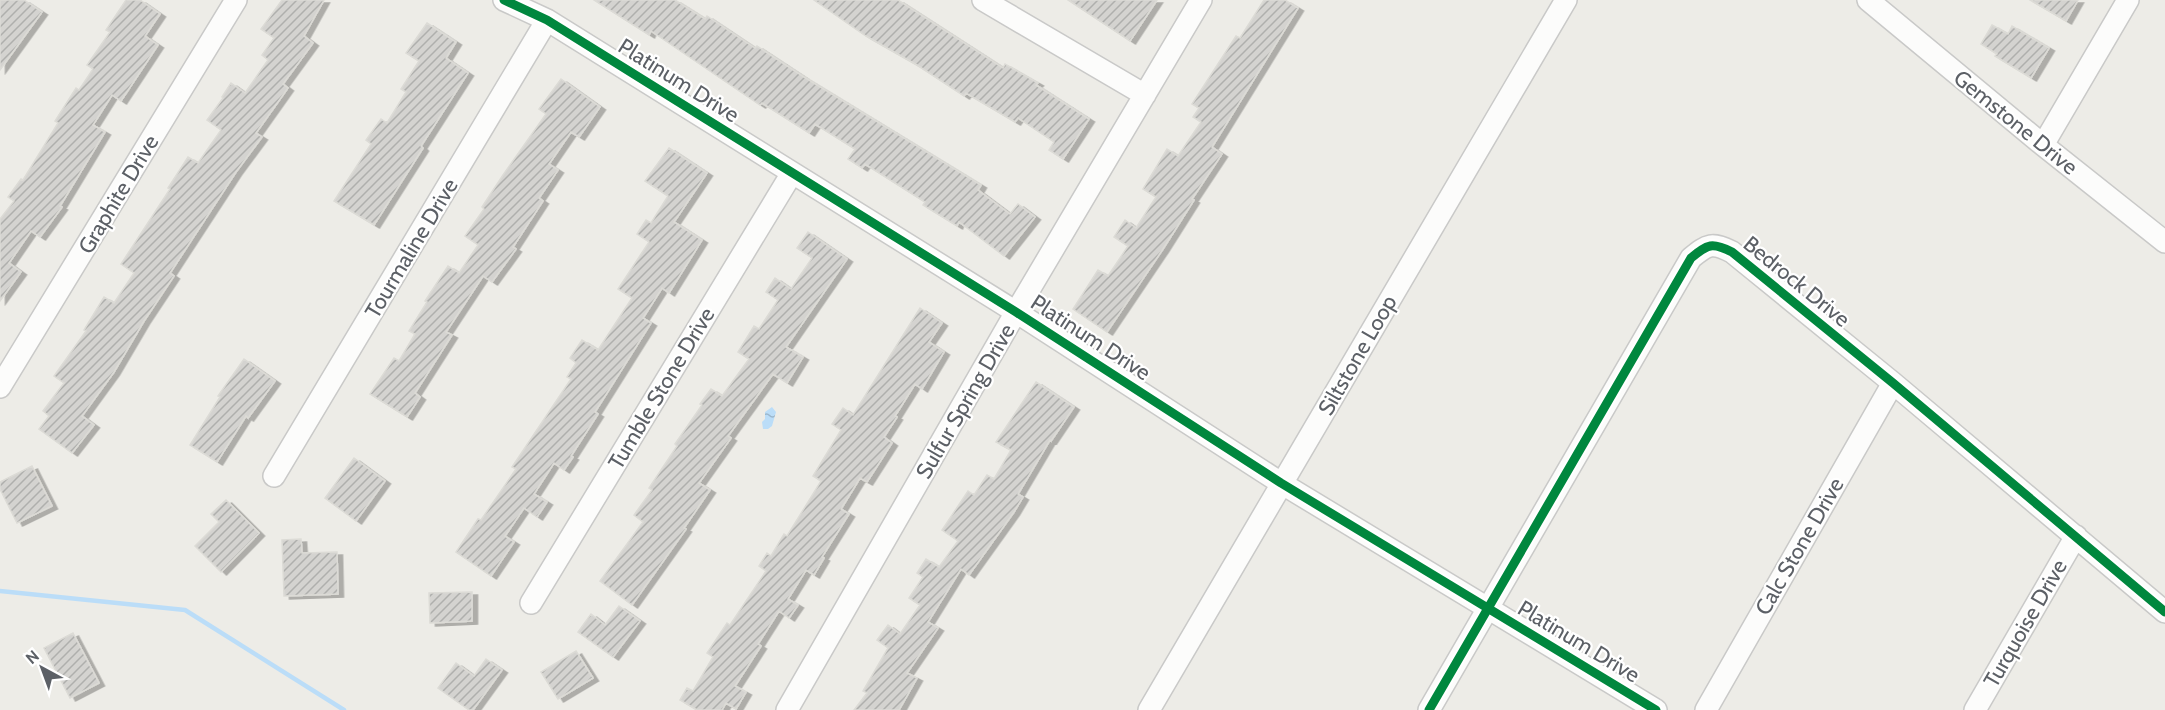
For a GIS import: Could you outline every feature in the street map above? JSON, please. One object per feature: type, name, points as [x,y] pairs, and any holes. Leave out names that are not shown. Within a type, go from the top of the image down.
[{"type":"street","name":"Graphite Drive","points":[[0,387],[236,0]]},
{"type":"street","name":"Platinum Drive","points":[[504,0],[547,20],[1016,312],[1281,483],[1656,710]]},
{"type":"street","points":[[983,0],[1145,95]]},
{"type":"street","name":"Sulfur Spring Drive","points":[[787,710],[1016,312],[1202,0]]},
{"type":"street","name":"Siltstone Loop","points":[[1149,710],[1566,0]]},
{"type":"street","name":"Gemstone Drive","points":[[1868,0],[2043,146],[2165,242]]},
{"type":"street","points":[[2043,146],[2128,0]]},
{"type":"street","name":"Tourmaline Drive","points":[[274,476],[547,20]]},
{"type":"street","name":"Tumble Stone Drive","points":[[531,603],[792,173]]},
{"type":"street","name":"Bedrock Drive","points":[[1430,710],[1691,258],[1705,246],[1719,245],[1732,252],[1893,383],[2165,612]]},
{"type":"street","name":"Calc Stone Drive","points":[[1706,710],[1893,383]]},
{"type":"street","name":"Turquoise Drive","points":[[1974,710],[2076,536]]},
{"type":"water","points":[[772,407],[776,412],[772,426],[763,429],[762,422],[765,419],[765,412]]},
{"type":"building","points":[[0,0],[24,0],[42,12],[0,70]]},
{"type":"building","points":[[126,0],[140,0],[160,14],[145,36],[158,45],[121,101],[112,95],[93,125],[105,132],[60,206],[62,207],[40,237],[31,231],[9,263],[21,272],[0,301],[0,219],[14,201],[8,197],[21,179],[23,180],[58,123],[55,121],[76,88],[79,90],[93,69],[87,65],[110,32],[106,30]]},
{"type":"building","points":[[282,0],[324,0],[304,36],[313,43],[283,84],[288,88],[256,133],[262,137],[236,172],[170,273],[174,276],[114,372],[82,416],[94,425],[72,453],[39,429],[49,416],[43,411],[64,383],[54,376],[86,331],[84,330],[104,297],[114,303],[134,273],[121,264],[188,157],[198,163],[221,130],[207,120],[231,83],[245,93],[268,60],[262,55],[274,38],[261,29]]},
{"type":"building","points":[[594,0],[675,0],[705,19],[707,16],[755,48],[757,46],[981,185],[978,190],[1010,214],[1018,204],[1035,217],[1004,256],[959,222],[957,226],[923,205],[925,202],[865,164],[862,168],[848,159],[855,149],[815,124],[809,133],[762,103],[760,105],[651,31],[649,35]]},
{"type":"building","points":[[814,0],[898,0],[1003,68],[1005,64],[1038,83],[1036,85],[1089,119],[1063,159],[1049,150],[1054,142],[1018,118],[1015,122],[966,93],[964,96],[917,65],[866,36]]},
{"type":"building","points":[[1068,0],[1157,0],[1130,41]]},
{"type":"building","points":[[1264,0],[1285,0],[1298,8],[1212,147],[1222,154],[1163,249],[1107,332],[1073,309],[1098,270],[1108,276],[1128,246],[1114,237],[1125,220],[1136,228],[1156,197],[1143,189],[1167,149],[1178,156],[1201,122],[1193,117],[1199,108],[1192,104],[1236,36],[1240,38]]},
{"type":"building","points":[[2030,0],[2078,0],[2066,21]]},
{"type":"building","points":[[427,23],[456,42],[446,58],[468,73],[374,225],[334,201],[371,144],[366,140],[381,119],[387,123],[406,92],[401,89],[419,61],[406,53]]},
{"type":"building","points":[[1992,25],[2008,34],[2012,26],[2049,48],[2031,78],[1995,56],[1997,54],[1981,44]]},
{"type":"building","points":[[561,79],[600,107],[579,137],[571,132],[549,164],[558,170],[539,198],[543,201],[513,247],[516,249],[492,282],[483,276],[446,332],[452,335],[415,393],[420,397],[407,417],[370,394],[394,358],[399,361],[415,334],[409,331],[448,266],[459,273],[478,245],[465,236],[484,209],[482,207],[503,175],[546,114],[539,109]]},
{"type":"building","points":[[669,148],[707,173],[674,222],[702,240],[669,293],[662,288],[643,318],[651,323],[595,412],[598,414],[571,456],[573,457],[564,470],[554,463],[534,494],[547,502],[537,517],[524,508],[505,536],[514,542],[491,576],[456,552],[516,469],[512,467],[571,379],[567,377],[576,363],[570,358],[582,340],[598,350],[632,298],[618,289],[649,242],[637,234],[646,220],[651,223],[668,196],[645,181]]},
{"type":"building","points":[[808,232],[847,259],[786,347],[803,357],[787,383],[773,374],[728,436],[731,438],[699,483],[710,490],[684,528],[686,529],[632,605],[600,581],[643,522],[634,515],[652,490],[649,488],[702,405],[700,404],[711,389],[722,396],[749,359],[738,352],[754,326],[759,329],[778,300],[766,292],[775,278],[791,289],[812,258],[797,248]]},
{"type":"building","points":[[920,308],[942,323],[929,342],[944,352],[922,389],[915,384],[895,416],[897,417],[884,437],[892,443],[867,482],[860,478],[841,509],[849,514],[822,557],[824,558],[814,575],[806,570],[788,599],[798,605],[789,618],[779,611],[758,644],[761,646],[735,686],[746,692],[736,709],[726,703],[722,710],[697,710],[680,700],[687,688],[693,691],[713,657],[707,653],[727,623],[730,625],[766,571],[759,566],[767,553],[771,556],[784,534],[787,536],[821,481],[813,476],[841,430],[832,424],[843,408],[853,415]]},
{"type":"building","points":[[244,359],[275,381],[248,418],[246,416],[217,462],[190,445],[220,397],[218,396]]},
{"type":"building","points":[[1036,382],[1074,407],[1050,440],[1018,494],[1023,497],[1014,512],[969,575],[961,569],[928,622],[938,628],[907,673],[917,678],[899,710],[854,710],[867,693],[863,691],[888,648],[877,640],[888,625],[900,634],[920,605],[909,598],[923,577],[917,573],[926,559],[939,567],[958,541],[942,530],[968,491],[974,495],[987,475],[994,479],[1011,450],[996,442]]},
{"type":"building","points":[[354,458],[385,481],[356,521],[325,498]]},
{"type":"building","points":[[32,466],[52,506],[17,523],[0,489],[0,482]]},
{"type":"building","points":[[226,500],[259,533],[221,572],[195,546],[219,522],[211,514]]},
{"type":"building","points":[[301,539],[302,553],[337,552],[338,594],[284,596],[282,540]]},
{"type":"building","points":[[472,592],[472,621],[430,623],[429,593]]},
{"type":"building","points":[[619,606],[640,621],[613,657],[578,632],[591,614],[605,625]]},
{"type":"building","points":[[73,633],[99,683],[70,698],[44,648]]},
{"type":"building","points":[[576,651],[593,678],[558,699],[541,672]]},
{"type":"building","points":[[486,659],[502,670],[473,710],[469,710],[438,688],[456,663],[474,676]]},
{"type":"waterway","points":[[0,591],[185,610],[344,710]]},
{"type":"cycle path","points":[[504,0],[547,20],[1016,312],[1281,483],[1656,710]]},
{"type":"cycle path","points":[[1429,710],[1691,258],[1710,246],[1732,252],[1893,383],[2165,612]]}]
